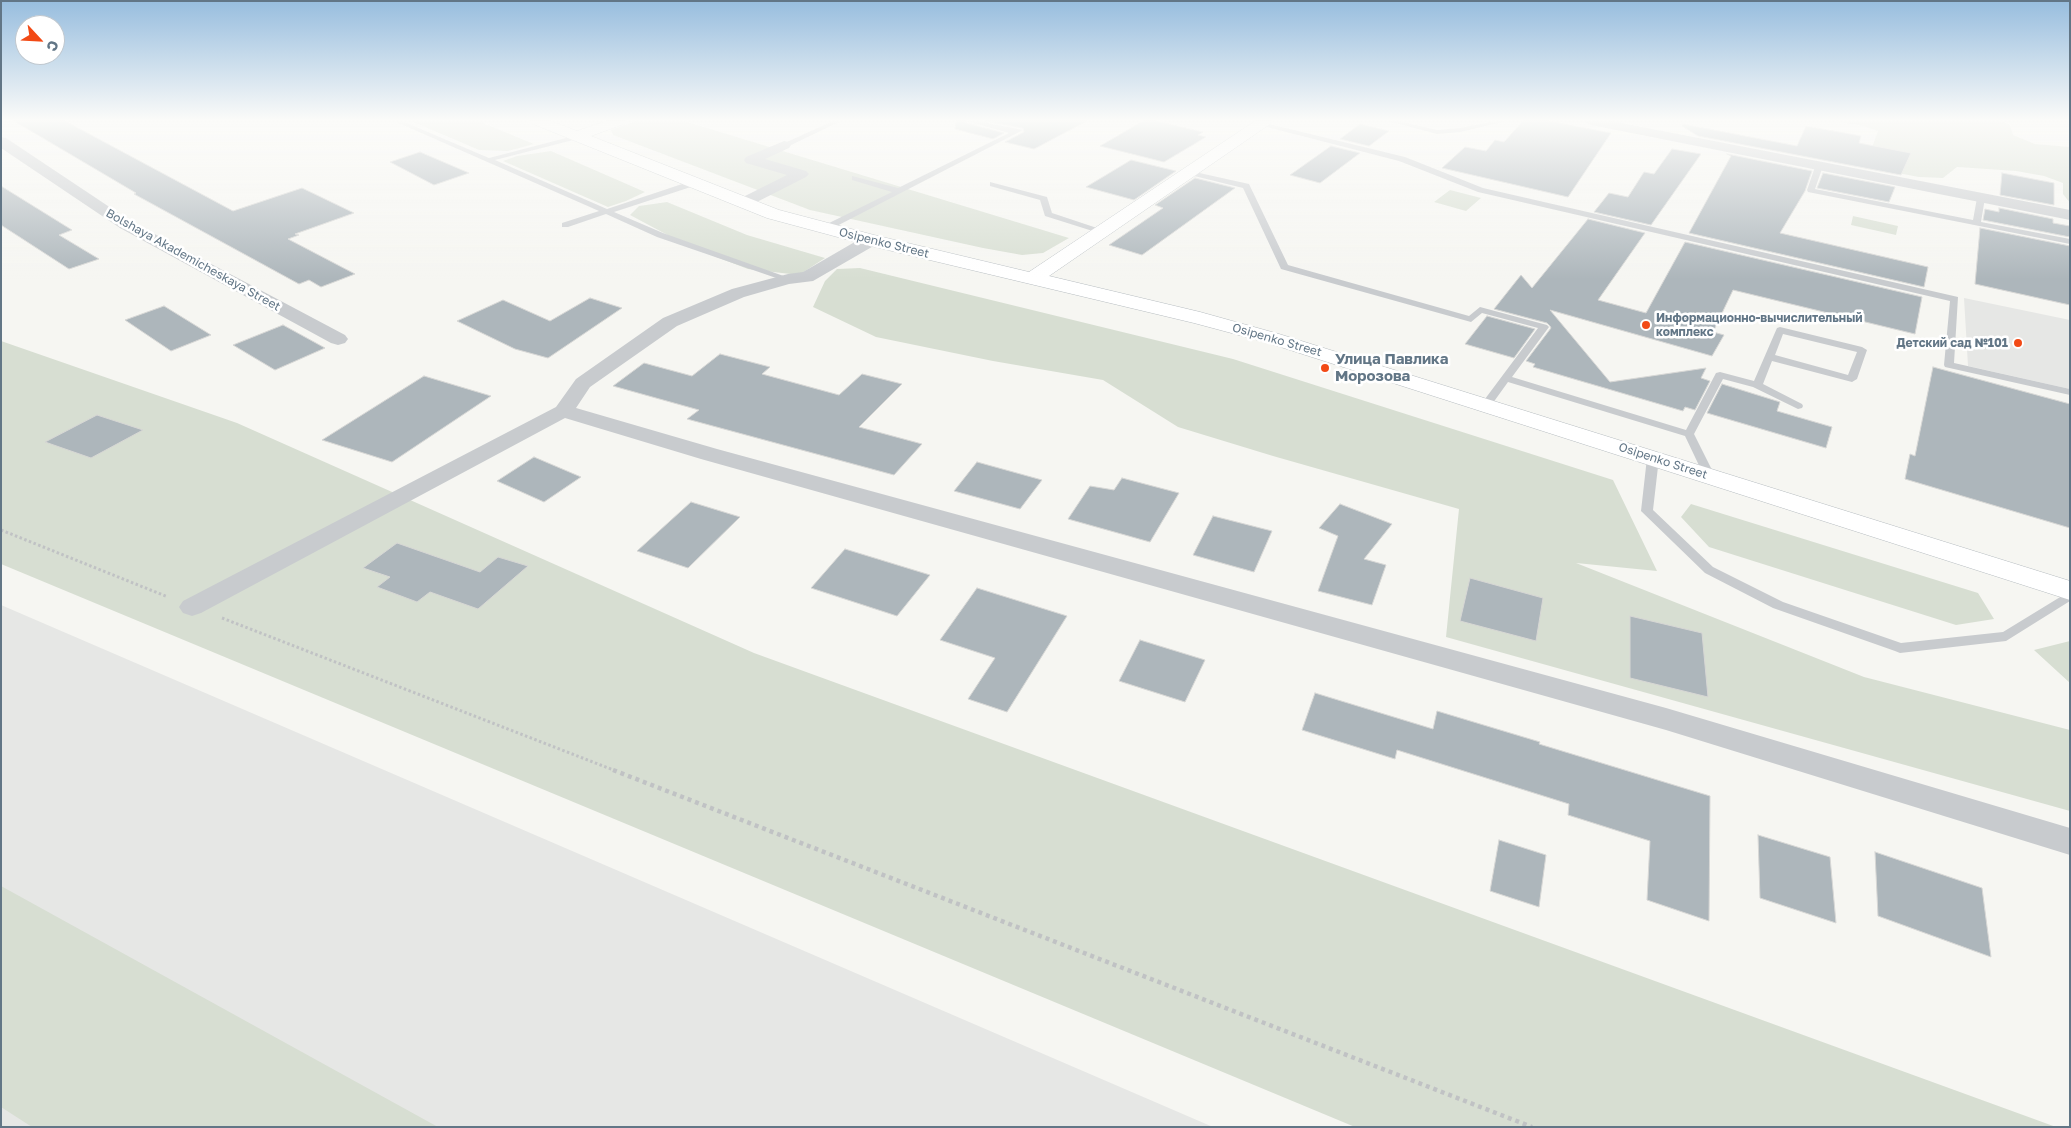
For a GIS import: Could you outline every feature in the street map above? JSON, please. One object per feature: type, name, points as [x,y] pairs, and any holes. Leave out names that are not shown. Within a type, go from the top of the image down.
[{"type":"main road","name":"Osipenko Street","points":[[671,174],[773,214],[871,240],[1033,278],[1264,336],[2070,591]]},
{"type":"main road","points":[[1033,278],[1187,174]]},
{"type":"street","name":"Bolshaya Akademicheskaya Street","points":[[50,174],[126,225],[338,339]]},
{"type":"street","points":[[743,202],[799,174]]},
{"type":"street","points":[[1858,174],[2070,215]]},
{"type":"street","points":[[192,607],[563,411],[583,383],[670,322],[738,292],[788,279],[807,277],[871,240]]},
{"type":"street","points":[[563,411],[738,462],[1666,720],[2070,842]]},
{"type":"lane","points":[[519,174],[660,235],[788,279]]},
{"type":"lane","points":[[826,228],[933,174]]},
{"type":"lane","points":[[1196,174],[1246,186],[1284,267],[1472,319],[1480,310],[1544,327],[1486,405]]},
{"type":"lane","points":[[1439,174],[1481,190],[1955,299],[1949,365],[2070,392]]},
{"type":"lane","points":[[1817,174],[1811,190],[2070,242]]},
{"type":"lane","points":[[855,178],[898,191]]},
{"type":"lane","points":[[565,225],[694,183]]},
{"type":"lane","points":[[993,184],[1044,199],[1048,214],[1102,231]]},
{"type":"lane","points":[[1977,223],[1981,198]]},
{"type":"lane","points":[[1757,385],[1768,357],[1780,330],[1862,350],[1852,379],[1768,357]]},
{"type":"lane","points":[[1690,434],[1720,375],[1757,385],[1798,406]]},
{"type":"lane","points":[[1506,378],[1690,434],[1709,476]]},
{"type":"lane","points":[[1653,458],[1646,512],[1709,570],[1778,605],[1900,648],[2006,636],[2070,595]]},
{"type":"path","points":[[1,530],[192,607],[1532,1127]]},
{"type":"shaded area","points":[[532,174],[603,174],[645,192],[608,207]]},
{"type":"shaded area","points":[[714,174],[857,174],[1069,238],[1043,253],[1022,255],[810,210]]},
{"type":"shaded area","points":[[1901,174],[1949,174],[1943,178]]},
{"type":"shaded area","points":[[2031,174],[2070,174],[2070,203],[2063,194],[2063,183]]},
{"type":"shaded area","points":[[1450,190],[1481,198],[1466,211],[1434,202]]},
{"type":"shaded area","points":[[667,202],[747,235],[825,258],[799,275],[748,269],[690,247],[630,215],[639,206]]},
{"type":"shaded area","points":[[1853,216],[1898,226],[1896,235],[1851,225]]},
{"type":"shaded area","points":[[860,268],[1233,359],[1613,480],[1657,571],[1576,563],[1864,677],[2070,730],[2070,811],[1446,637],[1459,509],[1178,427],[1103,380],[993,361],[876,337],[813,307],[825,281],[837,269]]},
{"type":"shaded area","name":"Детский сад №101","points":[[1964,298],[2070,320],[2070,389],[1968,366]]},
{"type":"shaded area","points":[[1,341],[237,423],[754,653],[2056,1127],[1355,1127],[1,564]]},
{"type":"shaded area","points":[[1691,504],[1978,593],[1994,619],[1956,625],[1709,547],[1681,517]]},
{"type":"shaded area","points":[[1,605],[1213,1127],[1,1127]]},
{"type":"shaded area","points":[[2070,641],[2070,683],[2034,650]]},
{"type":"shaded area","points":[[1,886],[438,1127],[32,1127],[1,1107]]},
{"type":"building","points":[[103,174],[163,174],[233,211],[302,188],[354,213],[295,234],[299,235],[288,239],[355,274],[321,287],[309,280],[299,284],[134,194],[136,193]]},
{"type":"building","points":[[412,174],[467,174],[434,185]]},
{"type":"building","points":[[1108,174],[1172,174],[1134,200],[1086,187]]},
{"type":"building","points":[[1292,174],[1332,174],[1320,183],[1290,175]]},
{"type":"building","points":[[1467,174],[1584,174],[1568,197]]},
{"type":"building","points":[[1643,174],[1687,174],[1651,225],[1594,212],[1609,193],[1628,197]]},
{"type":"building","points":[[1721,174],[1811,174],[1805,191],[1780,233],[1928,267],[1924,287],[1689,233]]},
{"type":"building","points":[[1823,174],[1895,187],[1889,202],[1817,188]]},
{"type":"building","points":[[2002,174],[2054,183],[2054,205],[2000,195]]},
{"type":"building","points":[[1195,178],[1235,188],[1142,255],[1109,245],[1163,208],[1155,205]]},
{"type":"building","points":[[1,186],[72,230],[59,235],[99,259],[69,269],[1,225]]},
{"type":"building","points":[[1999,208],[2053,219],[2053,223],[2070,226],[2070,237],[1983,220],[1985,209],[1999,212]]},
{"type":"building","points":[[1588,219],[1645,233],[1598,300],[1646,313],[1685,242],[1922,297],[1915,334],[1733,290],[1713,332],[1724,335],[1712,356],[1550,310],[1610,382],[1706,368],[1701,378],[1710,381],[1695,410],[1685,407],[1683,411],[1533,367],[1535,364],[1526,361],[1551,328],[1550,326],[1547,323],[1494,309],[1521,275],[1532,288]]},
{"type":"building","points":[[1980,228],[2070,246],[2070,305],[1975,284]]},
{"type":"building","points":[[590,298],[622,308],[548,358],[515,349],[457,321],[503,300],[550,321]]},
{"type":"building","points":[[164,306],[211,335],[171,351],[125,320]]},
{"type":"building","points":[[1487,316],[1535,329],[1514,358],[1465,344]]},
{"type":"building","points":[[283,325],[325,348],[275,370],[233,345]]},
{"type":"building","points":[[720,354],[770,367],[762,374],[839,395],[862,374],[902,384],[859,427],[922,444],[894,475],[687,419],[699,410],[613,386],[644,363],[692,376]]},
{"type":"building","points":[[1933,367],[2070,404],[2070,528],[1905,479],[1910,454],[1915,456]]},
{"type":"building","points":[[424,376],[491,396],[392,462],[322,440]]},
{"type":"building","points":[[1722,384],[1780,402],[1777,411],[1832,427],[1826,448],[1707,413]]},
{"type":"building","points":[[97,415],[143,430],[91,458],[45,442]]},
{"type":"building","points":[[534,457],[581,477],[544,502],[497,481]]},
{"type":"building","points":[[977,462],[1042,480],[1020,509],[954,491]]},
{"type":"building","points":[[1122,478],[1179,493],[1150,542],[1068,519],[1090,486],[1114,490]]},
{"type":"building","points":[[691,502],[740,517],[688,568],[637,551]]},
{"type":"building","points":[[1340,504],[1392,524],[1364,559],[1386,565],[1372,605],[1318,591],[1338,536],[1319,528]]},
{"type":"building","points":[[1213,516],[1272,531],[1254,572],[1193,555]]},
{"type":"building","points":[[397,543],[480,572],[498,557],[528,566],[478,609],[430,592],[417,602],[377,587],[390,577],[363,568]]},
{"type":"building","points":[[845,549],[930,575],[897,616],[811,588]]},
{"type":"building","points":[[1470,578],[1543,598],[1536,641],[1460,621]]},
{"type":"building","points":[[977,588],[1067,616],[1007,712],[968,699],[995,658],[940,640]]},
{"type":"building","points":[[1630,616],[1702,633],[1708,697],[1630,678]]},
{"type":"building","points":[[1140,640],[1205,660],[1185,702],[1119,681]]},
{"type":"building","points":[[1315,693],[1433,729],[1437,711],[1710,796],[1709,921],[1647,900],[1650,841],[1568,815],[1569,804],[1397,750],[1395,759],[1302,730]]},
{"type":"building","points":[[1758,835],[1830,857],[1836,923],[1760,898]]},
{"type":"building","points":[[1499,840],[1546,855],[1539,907],[1490,891]]},
{"type":"building","points":[[1875,852],[1982,888],[1991,957],[1878,916]]},
{"type":"place","name":"Информационно-вычислительный комплекс","points":[[1646,325]]},
{"type":"place","name":"Детский сад №101","points":[[2018,343]]},
{"type":"place","name":"Улица Павлика Морозова","points":[[1325,368]]}]
